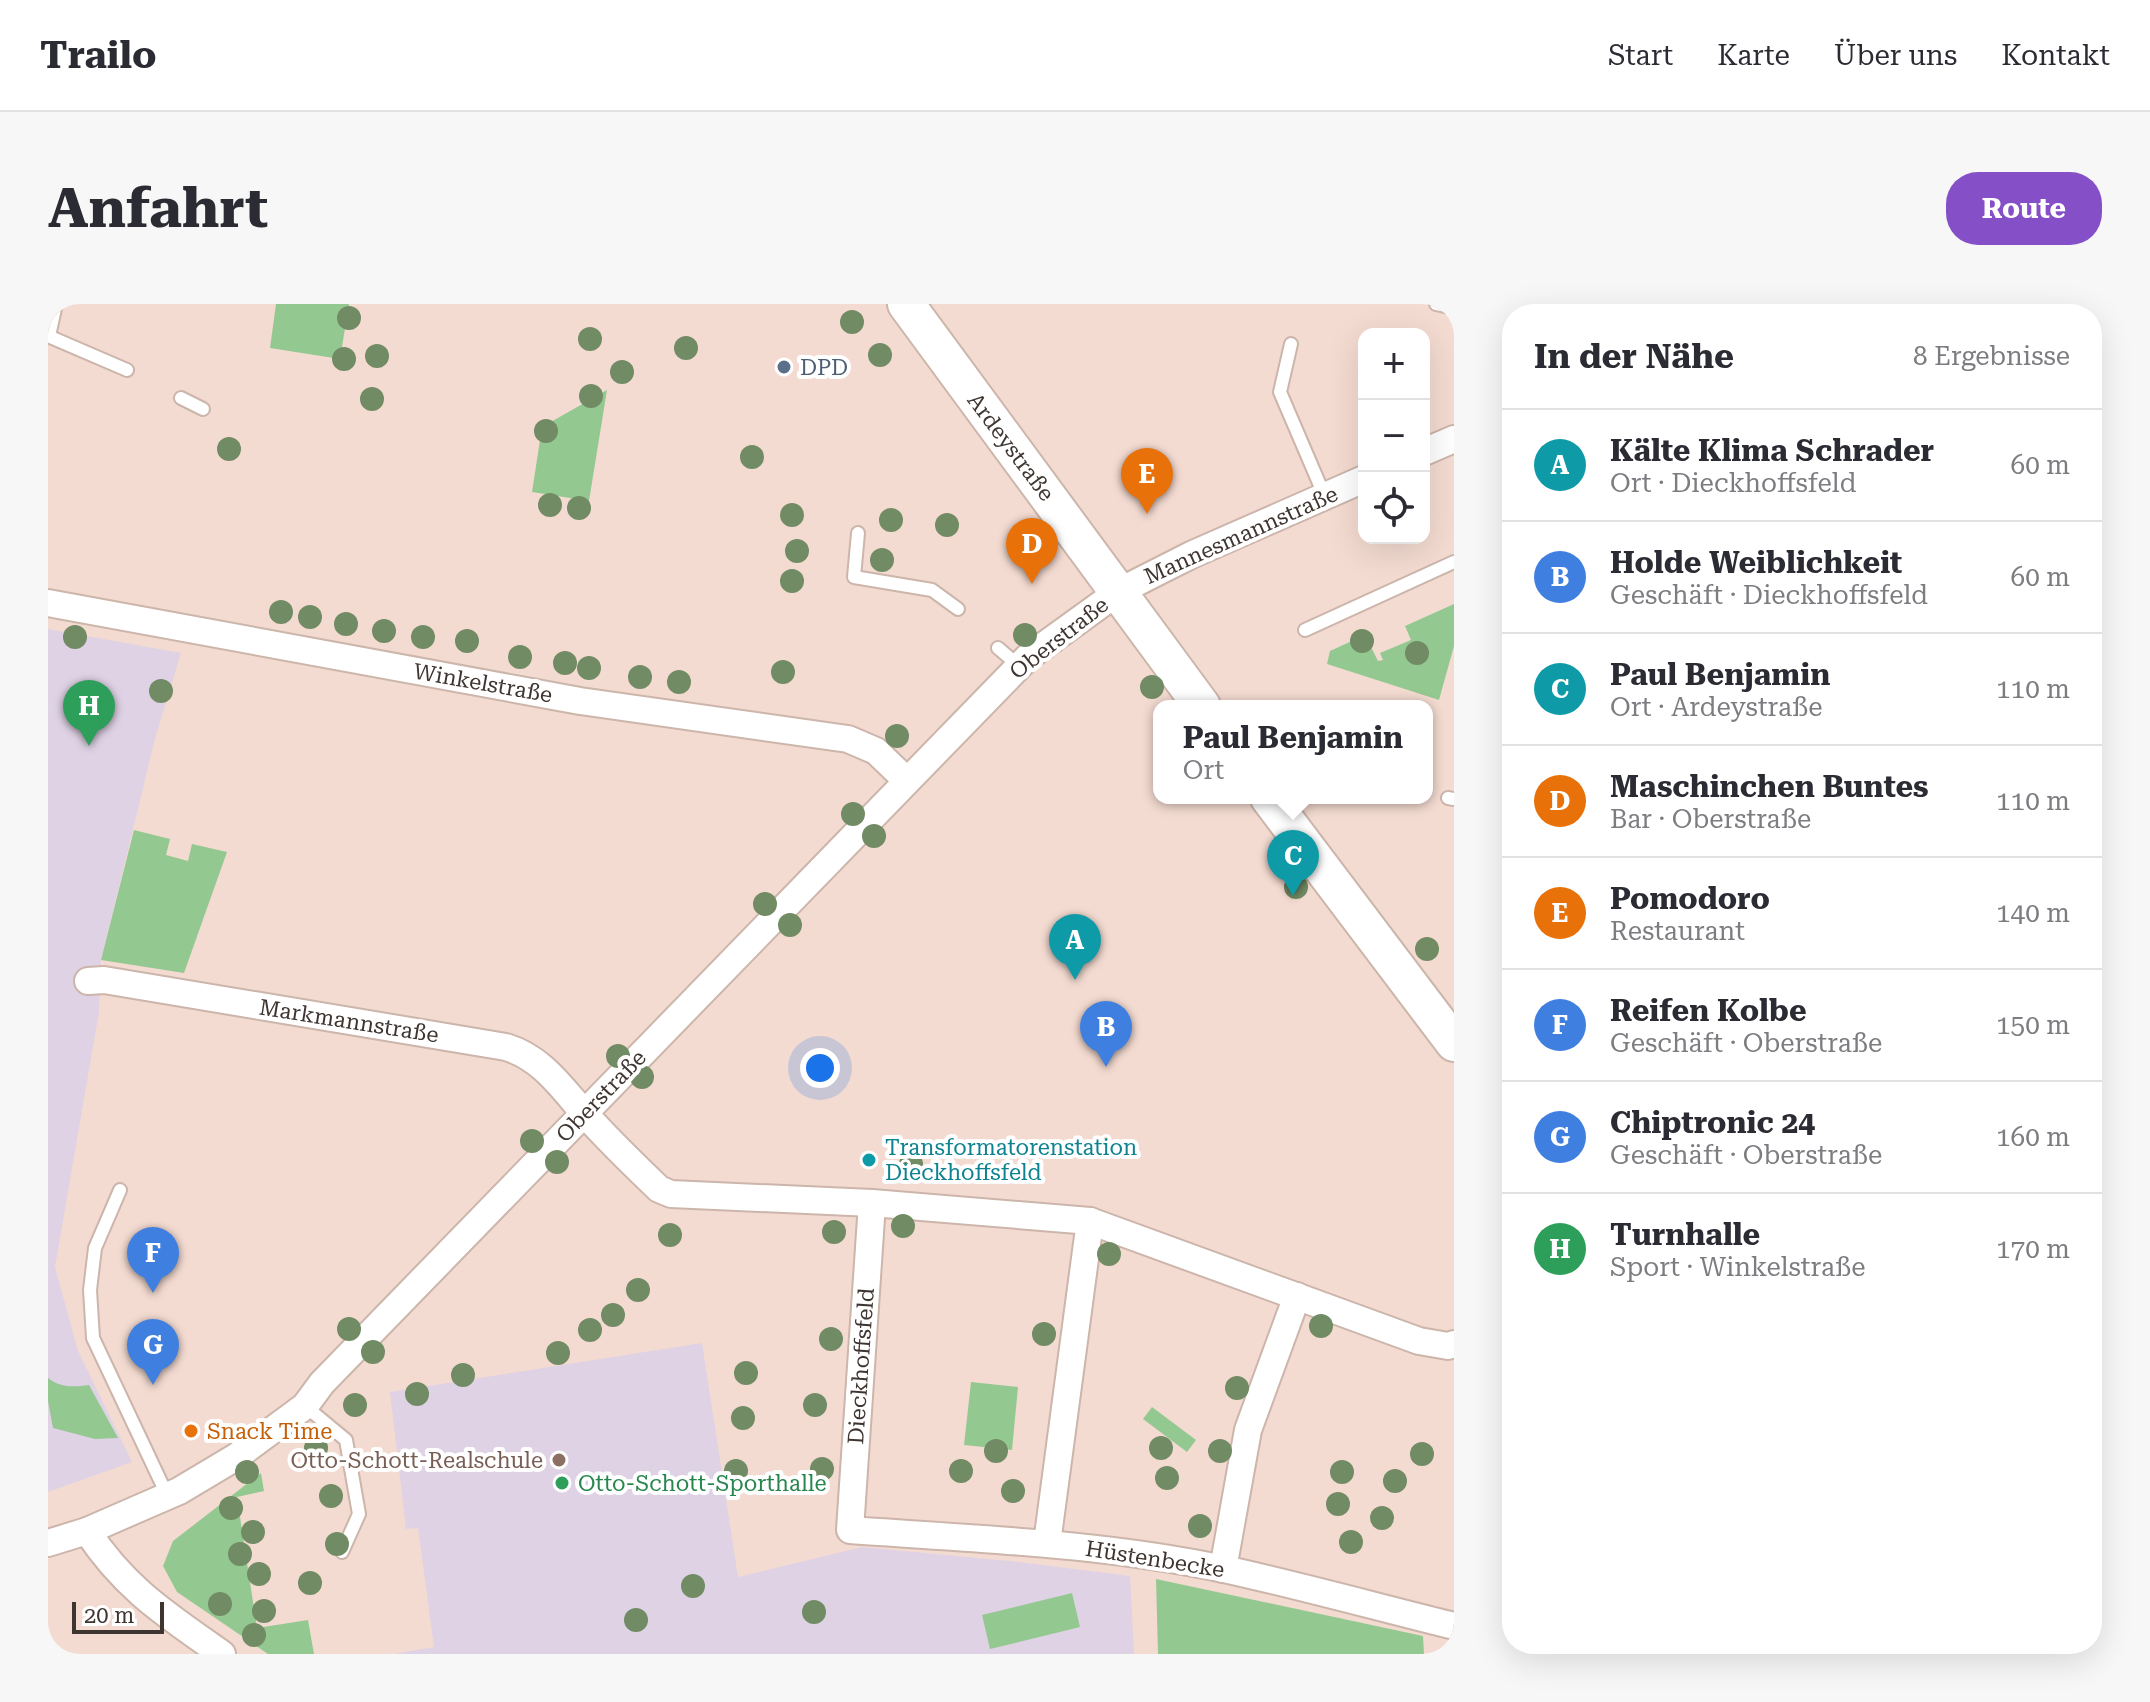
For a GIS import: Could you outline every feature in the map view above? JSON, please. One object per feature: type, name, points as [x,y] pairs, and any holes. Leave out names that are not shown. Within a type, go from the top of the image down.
[{"type":"main road","name":"Ardeystraße","points":[[906,304],[1198,700]]},
{"type":"main road","points":[[1274,804],[1454,1043]]},
{"type":"street","points":[[1430,449],[1454,439]]},
{"type":"street","name":"Mannesmannstraße","points":[[1118,592],[1191,555],[1358,482]]},
{"type":"street","name":"Oberstraße","points":[[48,1543],[87,1531],[168,1497],[236,1457],[305,1406],[322,1383],[1019,666],[1118,592]]},
{"type":"street","name":"Winkelstraße","points":[[48,603],[580,701],[848,739],[876,751],[906,780]]},
{"type":"street","name":"Markmannstraße","points":[[88,981],[104,980],[506,1047],[523,1052],[536,1061],[584,1113]]},
{"type":"street","points":[[584,1113],[659,1189],[671,1194],[872,1203],[1090,1221],[1419,1341],[1448,1346],[1454,1344]]},
{"type":"street","name":"Dieckhoffsfeld","points":[[850,1530],[872,1203]]},
{"type":"street","points":[[1047,1543],[1090,1221]]},
{"type":"street","points":[[1223,1569],[1248,1430],[1297,1296]]},
{"type":"street","name":"Hüstenbecke","points":[[850,1530],[1047,1543],[1223,1569],[1454,1626]]},
{"type":"street","points":[[87,1531],[106,1561],[147,1601],[222,1654]]},
{"type":"lane","points":[[56,304],[49,336],[127,370]]},
{"type":"lane","points":[[1436,304],[1454,308]]},
{"type":"lane","points":[[1291,344],[1280,392],[1325,497]]},
{"type":"lane","points":[[181,398],[203,409]]},
{"type":"lane","points":[[858,533],[854,577],[932,590],[958,609]]},
{"type":"lane","points":[[1305,630],[1454,562]]},
{"type":"lane","points":[[998,648],[1019,666]]},
{"type":"lane","points":[[120,1190],[95,1248],[90,1290],[93,1338],[168,1497]]},
{"type":"lane","points":[[305,1406],[346,1440],[359,1514],[342,1552]]},
{"type":"shaded area","points":[[48,629],[181,653],[156,735],[101,960],[99,1012],[55,1267],[78,1351],[132,1462],[48,1492]]},
{"type":"shaded area","name":"Otto-Schott-Realschule","points":[[702,1343],[738,1577],[862,1547],[1130,1576],[1134,1654],[394,1654],[434,1647],[418,1528],[406,1529],[390,1392]]},
{"type":"green space","points":[[276,304],[349,304],[340,359],[270,348]]},
{"type":"green space","points":[[607,390],[589,501],[532,492],[542,427]]},
{"type":"green space","points":[[1454,604],[1454,646],[1439,700],[1327,664],[1330,651],[1365,635],[1378,661],[1383,660],[1380,653],[1411,640],[1405,626]]},
{"type":"green space","points":[[134,830],[170,839],[166,855],[188,861],[192,844],[227,852],[184,973],[101,960]]},
{"type":"green space","points":[[48,1378],[67,1386],[89,1385],[118,1438],[95,1439],[53,1428]]},
{"type":"green space","points":[[971,1382],[1018,1387],[1012,1450],[964,1445]]},
{"type":"green space","points":[[1152,1407],[1196,1440],[1187,1452],[1143,1419]]},
{"type":"green space","points":[[261,1473],[264,1491],[237,1497],[257,1628],[308,1620],[314,1654],[268,1654],[177,1592],[163,1566],[173,1541]]},
{"type":"green space","points":[[1156,1579],[1423,1636],[1424,1654],[1158,1654]]},
{"type":"green space","points":[[1072,1593],[1080,1627],[990,1649],[982,1615]]},
{"type":"place","name":"DPD","points":[[784,367]]},
{"type":"place","name":"Pomodoro","points":[[1147,514]]},
{"type":"place","name":"Maschinchen Buntes","points":[[1032,584]]},
{"type":"place","name":"Turnhalle","points":[[89,746]]},
{"type":"place","name":"Paul Benjamin","points":[[1293,896]]},
{"type":"place","name":"Kälte Klima Schrader","points":[[1075,980]]},
{"type":"place","name":"Holde Weiblichkeit","points":[[1106,1067]]},
{"type":"place","name":"Transformatorenstation Dieckhoffsfeld","points":[[869,1160]]},
{"type":"place","name":"Reifen Kolbe","points":[[153,1293]]},
{"type":"place","name":"Chiptronic 24","points":[[153,1385]]},
{"type":"place","name":"Snack Time","points":[[191,1431]]},
{"type":"place","name":"Otto-Schott-Realschule","points":[[559,1460]]},
{"type":"place","name":"Otto-Schott-Sporthalle","points":[[562,1483]]}]
